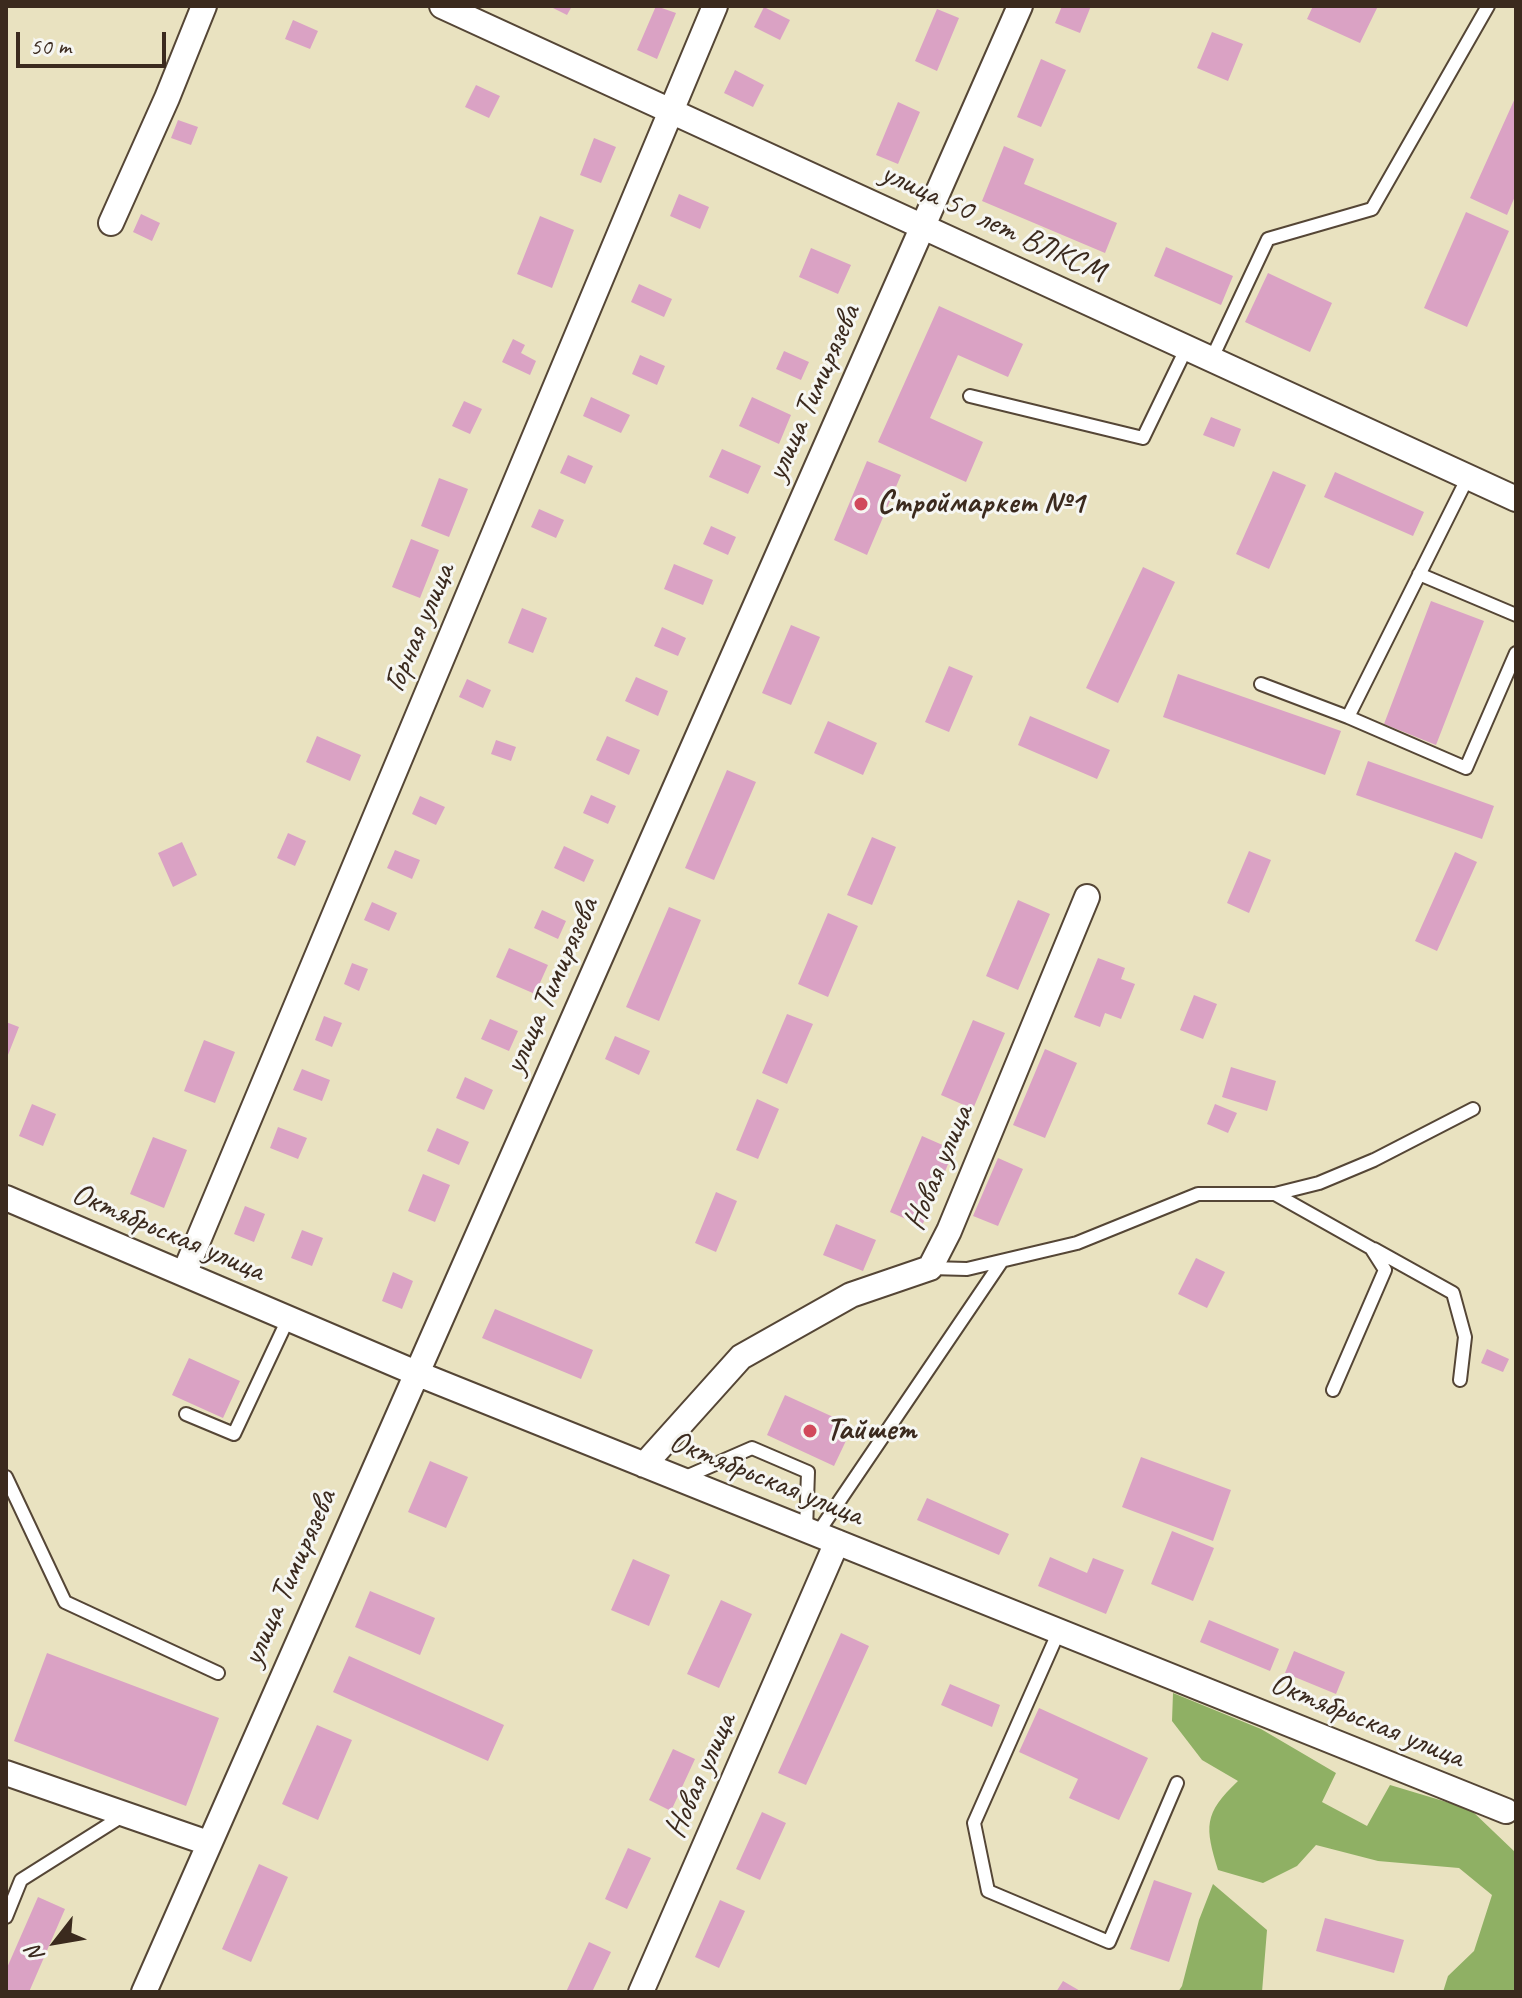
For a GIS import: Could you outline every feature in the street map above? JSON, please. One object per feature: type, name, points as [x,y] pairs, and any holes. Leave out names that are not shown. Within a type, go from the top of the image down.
[{"type":"street","points":[[111,223],[204,6]]},
{"type":"street","name":"улица 50 лет ВЛКСМ","points":[[442,6],[1516,499]]},
{"type":"street","name":"Горная улица","points":[[184,1274],[715,6]]},
{"type":"street","name":"улица Тимирязева","points":[[144,1992],[1020,6]]},
{"type":"street","name":"Новая улица","points":[[644,1465],[741,1357],[851,1295],[930,1268],[949,1231],[1087,897]]},
{"type":"street","name":"Октябрьская улица","points":[[6,1198],[416,1373],[1506,1811]]},
{"type":"street","name":"Новая улица","points":[[641,1992],[820,1536]]},
{"type":"street","points":[[6,1773],[208,1843]]},
{"type":"lane","points":[[1212,358],[1268,239],[1372,209],[1488,6]]},
{"type":"lane","points":[[970,396],[1143,438],[1187,347]]},
{"type":"lane","points":[[1348,717],[1468,477]]},
{"type":"lane","points":[[1419,574],[1516,615]]},
{"type":"lane","points":[[1261,684],[1348,717],[1466,768],[1516,653]]},
{"type":"lane","points":[[930,1268],[967,1269],[1077,1243],[1198,1194],[1275,1194],[1319,1183],[1374,1160],[1473,1109]]},
{"type":"lane","points":[[1275,1194],[1453,1293],[1465,1337],[1460,1380]]},
{"type":"lane","points":[[1333,1390],[1385,1270],[1371,1248]]},
{"type":"lane","points":[[820,1536],[1002,1261]]},
{"type":"lane","points":[[186,1414],[234,1434],[288,1319]]},
{"type":"lane","points":[[680,1479],[752,1448],[808,1472],[820,1536]]},
{"type":"lane","points":[[6,1477],[65,1602],[218,1673]]},
{"type":"lane","points":[[1059,1631],[974,1823],[988,1891],[1109,1942],[1177,1783]]},
{"type":"lane","points":[[6,1917],[21,1880],[125,1814]]},
{"type":"green space","points":[[1173,1693],[1261,1729],[1336,1773],[1322,1802],[1367,1826],[1390,1785],[1470,1809],[1516,1853],[1516,1992],[1443,1992],[1448,1976],[1474,1951],[1492,1895],[1459,1868],[1378,1861],[1316,1845],[1297,1866],[1263,1883],[1218,1870],[1209,1832],[1210,1822],[1218,1803],[1238,1781],[1202,1760],[1172,1721]]},
{"type":"green space","points":[[1213,1884],[1267,1930],[1262,1992],[1178,1992]]},
{"type":"building","points":[[549,6],[572,6],[567,15]]},
{"type":"building","points":[[656,6],[676,13],[657,59],[637,50]]},
{"type":"building","points":[[1062,6],[1091,6],[1080,33],[1055,23]]},
{"type":"building","points":[[1313,6],[1378,6],[1360,43],[1307,19]]},
{"type":"building","points":[[764,7],[790,20],[780,40],[754,27]]},
{"type":"building","points":[[937,9],[959,18],[937,71],[915,61]]},
{"type":"building","points":[[293,20],[318,31],[310,49],[285,39]]},
{"type":"building","points":[[1212,32],[1243,44],[1228,81],[1197,68]]},
{"type":"building","points":[[1041,59],[1066,70],[1041,127],[1017,117]]},
{"type":"building","points":[[735,70],[764,85],[753,107],[724,93]]},
{"type":"building","points":[[476,85],[500,96],[489,118],[465,107]]},
{"type":"building","points":[[1516,96],[1516,194],[1507,215],[1470,198]]},
{"type":"building","points":[[898,102],[920,112],[898,164],[876,155]]},
{"type":"building","points":[[178,120],[198,127],[191,145],[171,138]]},
{"type":"building","points":[[594,138],[616,147],[601,183],[580,175]]},
{"type":"building","points":[[1004,146],[1034,159],[1024,184],[1117,223],[1105,253],[982,201]]},
{"type":"building","points":[[679,194],[709,207],[700,229],[670,216]]},
{"type":"building","points":[[1466,212],[1509,231],[1467,327],[1424,308]]},
{"type":"building","points":[[141,214],[160,223],[152,241],[133,232]]},
{"type":"building","points":[[540,216],[574,230],[552,288],[517,274]]},
{"type":"building","points":[[1166,247],[1233,276],[1221,305],[1154,276]]},
{"type":"building","points":[[811,248],[851,265],[838,294],[799,277]]},
{"type":"building","points":[[1268,273],[1332,303],[1310,352],[1245,322]]},
{"type":"building","points":[[639,284],[672,299],[664,317],[631,302]]},
{"type":"building","points":[[939,306],[1023,344],[1008,377],[958,355],[930,418],[983,442],[966,482],[878,442]]},
{"type":"building","points":[[513,339],[525,345],[521,353],[536,361],[530,375],[502,362]]},
{"type":"building","points":[[784,351],[809,362],[801,380],[776,369]]},
{"type":"building","points":[[640,355],[665,366],[657,385],[632,374]]},
{"type":"building","points":[[591,397],[630,415],[621,433],[583,416]]},
{"type":"building","points":[[752,397],[791,415],[779,444],[739,426]]},
{"type":"building","points":[[464,401],[482,409],[470,434],[452,426]]},
{"type":"building","points":[[1211,417],[1241,429],[1234,447],[1203,435]]},
{"type":"building","points":[[722,449],[761,466],[748,494],[709,477]]},
{"type":"building","points":[[568,455],[593,466],[585,484],[560,473]]},
{"type":"building","points":[[867,461],[901,475],[867,555],[834,540]]},
{"type":"building","points":[[1273,471],[1306,485],[1269,569],[1236,554]]},
{"type":"building","points":[[1335,472],[1424,512],[1413,536],[1324,497]]},
{"type":"building","points":[[439,478],[468,489],[449,537],[421,526]]},
{"type":"building","points":[[539,509],[564,520],[556,538],[531,527]]},
{"type":"building","points":[[711,526],[736,537],[728,555],[703,544]]},
{"type":"building","points":[[411,539],[439,550],[420,598],[392,587]]},
{"type":"building","points":[[674,564],[713,580],[703,605],[664,589]]},
{"type":"building","points":[[1143,567],[1175,582],[1118,703],[1086,688]]},
{"type":"building","points":[[1431,601],[1484,621],[1436,745],[1384,724]]},
{"type":"building","points":[[522,608],[547,618],[533,653],[508,643]]},
{"type":"building","points":[[791,625],[820,637],[791,705],[762,693]]},
{"type":"building","points":[[662,627],[686,638],[678,656],[654,646]]},
{"type":"building","points":[[949,666],[973,676],[949,732],[925,722]]},
{"type":"building","points":[[1178,674],[1341,731],[1325,775],[1163,717]]},
{"type":"building","points":[[636,677],[668,691],[658,716],[625,701]]},
{"type":"building","points":[[467,679],[491,690],[483,708],[459,697]]},
{"type":"building","points":[[1030,716],[1110,750],[1097,779],[1018,745]]},
{"type":"building","points":[[828,721],[877,743],[863,775],[814,753]]},
{"type":"building","points":[[317,736],[361,755],[350,781],[306,762]]},
{"type":"building","points":[[607,736],[640,750],[629,775],[596,760]]},
{"type":"building","points":[[496,740],[516,747],[511,761],[491,754]]},
{"type":"building","points":[[1368,761],[1494,806],[1482,839],[1356,795]]},
{"type":"building","points":[[727,770],[756,782],[714,880],[685,868]]},
{"type":"building","points":[[591,795],[616,806],[608,824],[583,813]]},
{"type":"building","points":[[420,796],[445,807],[436,825],[412,814]]},
{"type":"building","points":[[288,833],[306,841],[295,866],[277,858]]},
{"type":"building","points":[[872,837],[896,847],[872,905],[847,895]]},
{"type":"building","points":[[182,842],[197,875],[173,887],[158,853]]},
{"type":"building","points":[[564,846],[594,860],[584,882],[554,868]]},
{"type":"building","points":[[395,850],[420,860],[412,879],[387,868]]},
{"type":"building","points":[[1249,851],[1271,860],[1249,913],[1227,903]]},
{"type":"building","points":[[1455,852],[1477,862],[1437,951],[1415,941]]},
{"type":"building","points":[[1018,900],[1050,914],[1018,990],[986,976]]},
{"type":"building","points":[[372,902],[397,913],[389,931],[364,920]]},
{"type":"building","points":[[669,907],[701,920],[659,1021],[626,1007]]},
{"type":"building","points":[[542,910],[566,921],[558,939],[534,928]]},
{"type":"building","points":[[828,913],[858,926],[828,997],[798,984]]},
{"type":"building","points":[[509,948],[548,965],[535,994],[496,977]]},
{"type":"building","points":[[1098,958],[1125,968],[1121,979],[1135,984],[1121,1019],[1105,1013],[1100,1027],[1074,1017]]},
{"type":"building","points":[[352,963],[368,969],[359,991],[344,984]]},
{"type":"building","points":[[1194,995],[1217,1004],[1203,1039],[1180,1030]]},
{"type":"building","points":[[787,1014],[813,1024],[787,1084],[762,1073]]},
{"type":"building","points":[[324,1016],[342,1023],[332,1047],[315,1040]]},
{"type":"building","points":[[490,1019],[518,1031],[509,1051],[481,1039]]},
{"type":"building","points":[[973,1020],[1005,1033],[973,1109],[941,1095]]},
{"type":"building","points":[[6,1022],[19,1027],[6,1060]]},
{"type":"building","points":[[615,1036],[650,1051],[639,1075],[605,1059]]},
{"type":"building","points":[[204,1040],[235,1052],[215,1103],[184,1091]]},
{"type":"building","points":[[1045,1049],[1077,1063],[1045,1138],[1013,1125]]},
{"type":"building","points":[[1231,1067],[1276,1081],[1267,1111],[1222,1097]]},
{"type":"building","points":[[302,1069],[330,1080],[322,1101],[293,1090]]},
{"type":"building","points":[[465,1077],[493,1090],[484,1110],[456,1098]]},
{"type":"building","points":[[757,1099],[779,1109],[758,1159],[736,1150]]},
{"type":"building","points":[[32,1104],[56,1114],[43,1146],[19,1136]]},
{"type":"building","points":[[1215,1104],[1237,1113],[1228,1133],[1207,1124]]},
{"type":"building","points":[[278,1127],[307,1138],[298,1159],[270,1148]]},
{"type":"building","points":[[437,1128],[469,1142],[459,1165],[427,1151]]},
{"type":"building","points":[[922,1136],[954,1150],[922,1226],[890,1212]]},
{"type":"building","points":[[153,1137],[187,1150],[164,1208],[130,1194]]},
{"type":"building","points":[[998,1158],[1023,1169],[998,1226],[973,1216]]},
{"type":"building","points":[[423,1174],[450,1185],[435,1222],[408,1211]]},
{"type":"building","points":[[716,1192],[737,1201],[716,1252],[695,1243]]},
{"type":"building","points":[[245,1206],[265,1214],[254,1242],[234,1234]]},
{"type":"building","points":[[836,1224],[876,1240],[863,1271],[823,1255]]},
{"type":"building","points":[[302,1230],[323,1238],[312,1266],[291,1258]]},
{"type":"building","points":[[1196,1258],[1225,1272],[1207,1308],[1178,1294]]},
{"type":"building","points":[[393,1272],[413,1281],[402,1309],[382,1301]]},
{"type":"building","points":[[495,1309],[593,1350],[581,1379],[482,1338]]},
{"type":"building","points":[[1487,1349],[1509,1359],[1503,1372],[1481,1363]]},
{"type":"building","points":[[189,1358],[240,1381],[223,1418],[172,1395]]},
{"type":"building","name":"Тайшет","points":[[785,1395],[853,1426],[834,1466],[767,1435]]},
{"type":"building","points":[[1141,1457],[1231,1490],[1213,1541],[1122,1507]]},
{"type":"building","points":[[430,1461],[468,1477],[446,1528],[408,1512]]},
{"type":"building","points":[[927,1498],[1009,1534],[999,1555],[917,1520]]},
{"type":"building","points":[[1172,1531],[1214,1548],[1193,1601],[1151,1584]]},
{"type":"building","points":[[1050,1557],[1087,1573],[1093,1558],[1124,1570],[1106,1614],[1038,1586]]},
{"type":"building","points":[[633,1559],[670,1575],[649,1626],[611,1610]]},
{"type":"building","points":[[370,1591],[435,1618],[420,1655],[355,1627]]},
{"type":"building","points":[[721,1600],[752,1614],[719,1688],[687,1674]]},
{"type":"building","points":[[1209,1620],[1279,1649],[1270,1671],[1200,1642]]},
{"type":"building","points":[[841,1633],[869,1646],[806,1785],[778,1773]]},
{"type":"building","points":[[1294,1651],[1345,1672],[1336,1694],[1285,1673]]},
{"type":"building","points":[[47,1653],[219,1718],[186,1806],[14,1741]]},
{"type":"building","points":[[349,1656],[504,1725],[488,1761],[333,1692]]},
{"type":"building","points":[[950,1684],[1000,1705],[992,1727],[941,1705]]},
{"type":"building","points":[[1039,1708],[1148,1758],[1119,1820],[1069,1798],[1078,1779],[1019,1752]]},
{"type":"building","points":[[317,1725],[352,1740],[318,1820],[282,1804]]},
{"type":"building","points":[[673,1749],[695,1759],[671,1811],[649,1800]]},
{"type":"building","points":[[762,1812],[786,1823],[760,1880],[736,1869]]},
{"type":"building","points":[[628,1848],[651,1858],[627,1909],[605,1899]]},
{"type":"building","points":[[259,1864],[288,1877],[251,1962],[222,1949]]},
{"type":"building","points":[[1154,1880],[1192,1893],[1169,1962],[1130,1949]]},
{"type":"building","points":[[38,1897],[65,1909],[29,1992],[10,1992],[6,1990],[6,1970]]},
{"type":"building","points":[[720,1900],[745,1911],[719,1968],[695,1957]]},
{"type":"building","points":[[1325,1918],[1404,1940],[1394,1973],[1316,1951]]},
{"type":"building","points":[[589,1942],[611,1952],[592,1992],[566,1992]]},
{"type":"building","points":[[1063,1981],[1082,1992],[1056,1992]]},
{"type":"place","name":"Строймаркет №1","points":[[861,504]]},
{"type":"place","name":"Тайшет","points":[[810,1431]]}]
